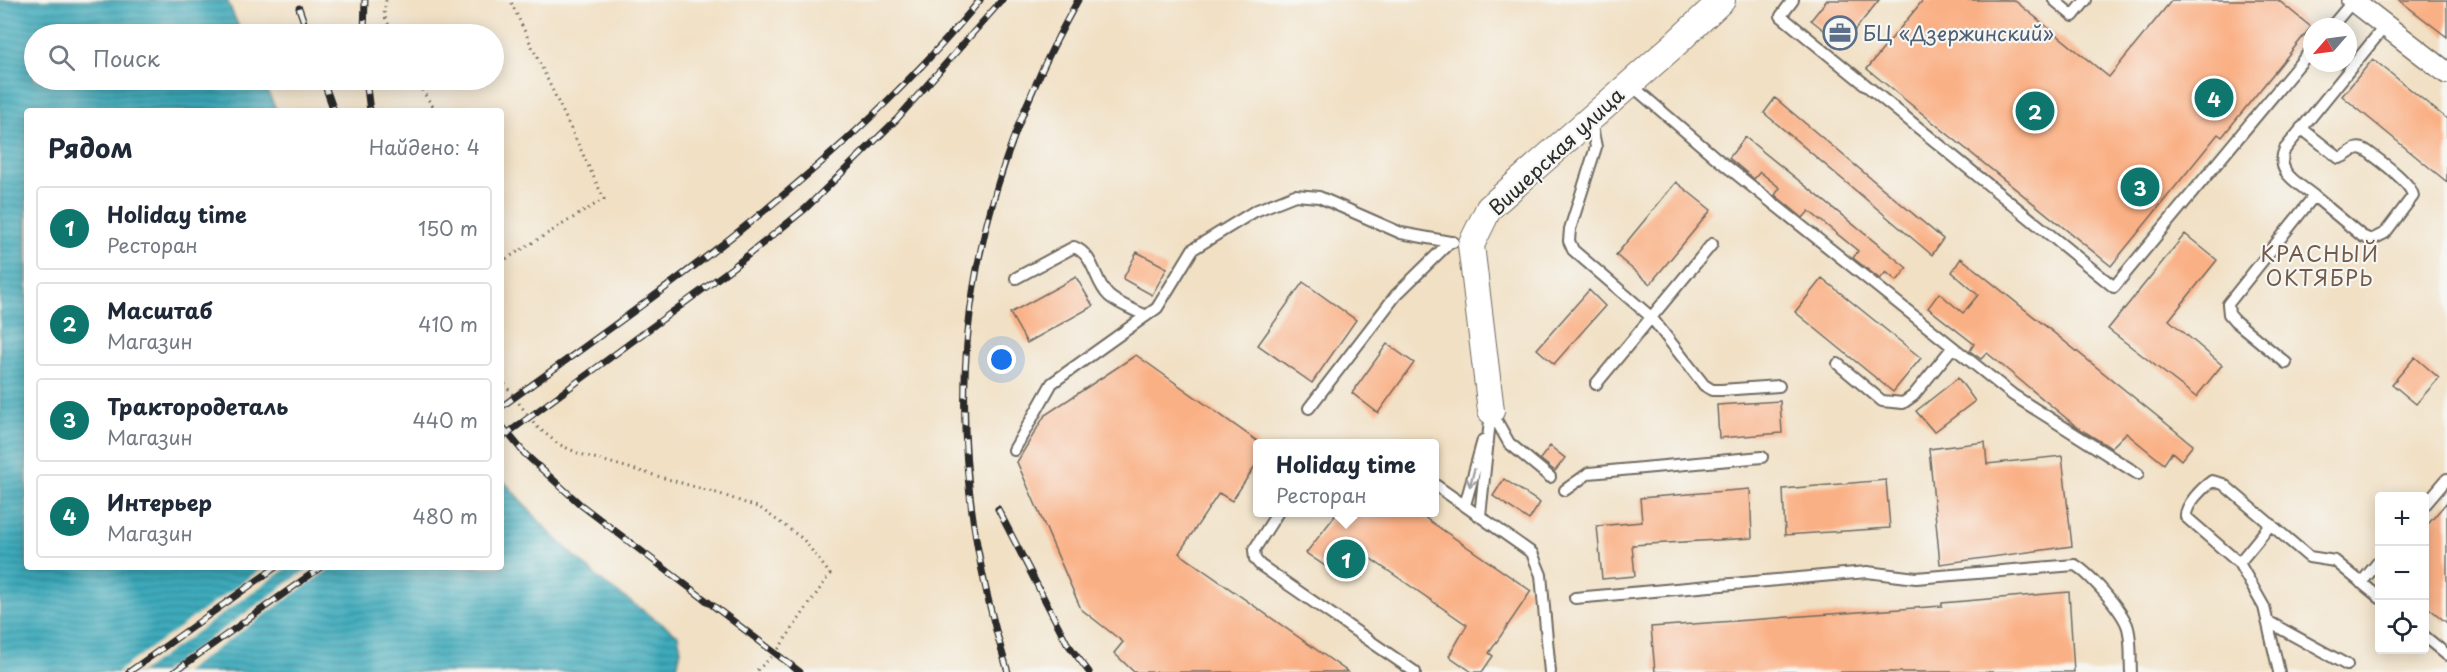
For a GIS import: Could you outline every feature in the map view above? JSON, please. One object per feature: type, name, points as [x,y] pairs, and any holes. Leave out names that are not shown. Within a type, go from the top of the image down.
[{"type":"street","name":"Вишерская улица","points":[[1460,243],[1489,208],[1722,0]]},
{"type":"street","points":[[2352,0],[2447,73]]},
{"type":"street","points":[[1460,243],[1491,411]]},
{"type":"lane","points":[[1793,0],[1781,15],[2114,287],[2303,61]]},
{"type":"lane","points":[[2054,0],[2073,16],[2086,0]]},
{"type":"lane","points":[[2338,18],[2352,0]]},
{"type":"lane","points":[[2301,128],[2339,158],[2361,147],[2412,190],[2413,196],[2385,233],[2371,240],[2362,236],[2288,175],[2282,167],[2281,157],[2284,149],[2301,128],[2385,26]]},
{"type":"lane","points":[[1629,83],[1715,157],[2013,395],[2138,474]]},
{"type":"lane","points":[[1590,118],[1596,147],[1570,229],[1569,241],[1573,250],[1651,317],[1704,385],[1712,390],[1779,386]]},
{"type":"lane","points":[[1014,450],[1052,383],[1157,308],[1192,249],[1255,211],[1295,195],[1319,197],[1401,233],[1460,243]]},
{"type":"lane","points":[[2286,363],[2235,321],[2229,314],[2228,304],[2314,196]]},
{"type":"lane","points":[[1309,408],[1396,295],[1460,243]]},
{"type":"lane","points":[[1596,384],[1712,244]]},
{"type":"lane","points":[[1016,278],[1074,247],[1081,250],[1087,257],[1108,296],[1146,316]]},
{"type":"lane","points":[[1838,364],[1882,400],[1903,403],[1913,396],[1953,347]]},
{"type":"lane","points":[[1491,411],[1509,443],[1550,477]]},
{"type":"lane","points":[[1465,505],[1491,411]]},
{"type":"lane","points":[[1480,516],[1491,411]]},
{"type":"lane","points":[[1565,490],[1589,472],[1762,457]]},
{"type":"lane","points":[[2429,500],[2447,479]]},
{"type":"lane","points":[[2279,672],[2264,607],[2239,562],[2186,517],[2188,507],[2212,481],[2217,481],[2309,557],[2335,561],[2375,595]]},
{"type":"lane","points":[[1439,487],[1532,553],[1538,564],[1550,672]]},
{"type":"lane","points":[[1275,517],[1254,550],[1255,558],[1260,565],[1415,672]]},
{"type":"lane","points":[[2239,562],[2271,524]]},
{"type":"lane","points":[[1575,598],[1867,572],[1916,578],[2075,565],[2087,572],[2098,583],[2127,625],[2131,672]]},
{"type":"lane","points":[[2361,583],[2375,565]]},
{"type":"lane","points":[[2267,621],[2347,666]]},
{"type":"lane","points":[[2429,640],[2447,655]]},
{"type":"path","points":[[386,0],[384,15],[388,24]]},
{"type":"path","points":[[504,260],[604,199],[510,0]]},
{"type":"path","points":[[422,90],[434,108]]},
{"type":"path","points":[[504,384],[535,425],[567,449],[760,508],[803,539],[830,574],[775,654],[755,672]]},
{"type":"water","points":[[0,0],[227,0],[238,24],[24,24],[24,90],[267,90],[276,108],[24,108],[24,570],[504,570],[504,481],[549,532],[604,583],[678,635],[681,650],[676,672],[0,672]]},
{"type":"pier","points":[[260,570],[284,570],[141,672],[117,672]]},
{"type":"pier","points":[[306,570],[328,570],[184,672],[163,672]]},
{"type":"building","name":"БЦ «Дзержинский»","points":[[1827,0],[1879,0],[1843,45],[1811,20]]},
{"type":"building","points":[[1923,0],[2014,0],[2109,77],[2172,0],[2278,0],[2303,20],[2303,37],[2222,137],[2218,134],[2111,266],[1867,69]]},
{"type":"building","points":[[2399,0],[2447,0],[2447,37]]},
{"type":"building","points":[[2373,59],[2447,119],[2447,182],[2342,96]]},
{"type":"building","points":[[1775,98],[1943,239],[1932,255],[1764,113]]},
{"type":"building","points":[[1745,137],[1907,268],[1897,281],[1886,272],[1880,279],[1853,258],[1858,251],[1809,211],[1803,218],[1775,195],[1780,188],[1760,172],[1754,179],[1729,158]]},
{"type":"building","points":[[1676,182],[1711,210],[1650,284],[1616,255]]},
{"type":"building","points":[[2185,234],[2217,260],[2169,320],[2222,365],[2196,397],[2108,329]]},
{"type":"building","points":[[1137,252],[1167,268],[1152,295],[1123,279]]},
{"type":"building","points":[[1961,258],[2193,445],[2181,460],[2172,452],[2164,464],[2126,433],[2111,448],[2077,427],[1987,353],[1981,359],[1970,351],[1974,344],[1928,308],[1939,293],[1963,313],[1978,295],[1952,272]]},
{"type":"building","points":[[1076,277],[1093,306],[1027,343],[1010,313]]},
{"type":"building","points":[[1822,278],[1921,358],[1893,392],[1795,312]]},
{"type":"building","points":[[1303,282],[1356,320],[1312,383],[1258,345]]},
{"type":"building","points":[[1589,290],[1605,306],[1554,364],[1537,349]]},
{"type":"building","points":[[1387,344],[1414,363],[1378,413],[1352,393]]},
{"type":"building","points":[[1136,355],[1254,439],[1253,469],[1232,501],[1219,493],[1179,553],[1348,672],[1134,672],[1114,653],[1123,642],[1081,609],[1017,462],[1045,415]]},
{"type":"building","points":[[2415,357],[2439,378],[2416,404],[2392,384]]},
{"type":"building","points":[[1958,378],[1975,401],[1934,432],[1916,411]]},
{"type":"building","points":[[1780,401],[1782,433],[1719,438],[1717,405]]},
{"type":"building","points":[[1985,442],[1987,464],[2062,456],[2072,546],[1940,564],[1929,449]]},
{"type":"building","points":[[1550,446],[1565,458],[1555,471],[1540,459]]},
{"type":"building","points":[[1504,479],[1540,503],[1529,520],[1493,496]]},
{"type":"building","points":[[1886,480],[1890,528],[1785,535],[1783,489]]},
{"type":"building","points":[[1750,489],[1752,538],[1632,545],[1635,576],[1602,579],[1597,526],[1642,522],[1640,498]]},
{"type":"building","points":[[2447,502],[2447,623],[2429,608],[2429,523]]},
{"type":"building","points":[[1334,517],[1424,517],[1531,591],[1489,653],[1493,656],[1482,672],[1472,672],[1449,656],[1467,625],[1355,548],[1346,562],[1342,560],[1334,572],[1306,553]]},
{"type":"building","points":[[2069,592],[2074,672],[1655,672],[1651,627],[1942,606],[1942,603]]},
{"type":"railway","points":[[364,24],[365,0]]},
{"type":"railway","points":[[504,405],[692,268],[784,195],[872,116],[914,74],[980,0]]},
{"type":"railway","points":[[504,436],[732,268],[805,209],[897,119],[1002,0]]},
{"type":"railway","points":[[1008,672],[984,583],[970,496],[964,411],[968,328],[982,246],[1004,164],[1036,82],[1078,0]]},
{"type":"railway","points":[[299,8],[305,24]]},
{"type":"railway","points":[[327,90],[333,108]]},
{"type":"railway","points":[[367,90],[370,108]]},
{"type":"railway","points":[[504,429],[525,454],[581,505],[800,672]]},
{"type":"railway","points":[[998,509],[1067,643],[1089,672]]},
{"type":"railway","points":[[129,672],[272,570]]},
{"type":"railway","points":[[174,672],[317,570]]},
{"type":"place","name":"БЦ «Дзержинский»","points":[[1840,33]]},
{"type":"place","name":"Интерьер","points":[[2214,98]]},
{"type":"place","name":"Масштаб","points":[[2035,111]]},
{"type":"place","name":"Трактородеталь","points":[[2140,187]]},
{"type":"place","name":"Holiday time","points":[[1346,559]]},
{"type":"district","name":"КРАСНЫЙ ОКТЯБРЬ","points":[[2320,265]]}]
